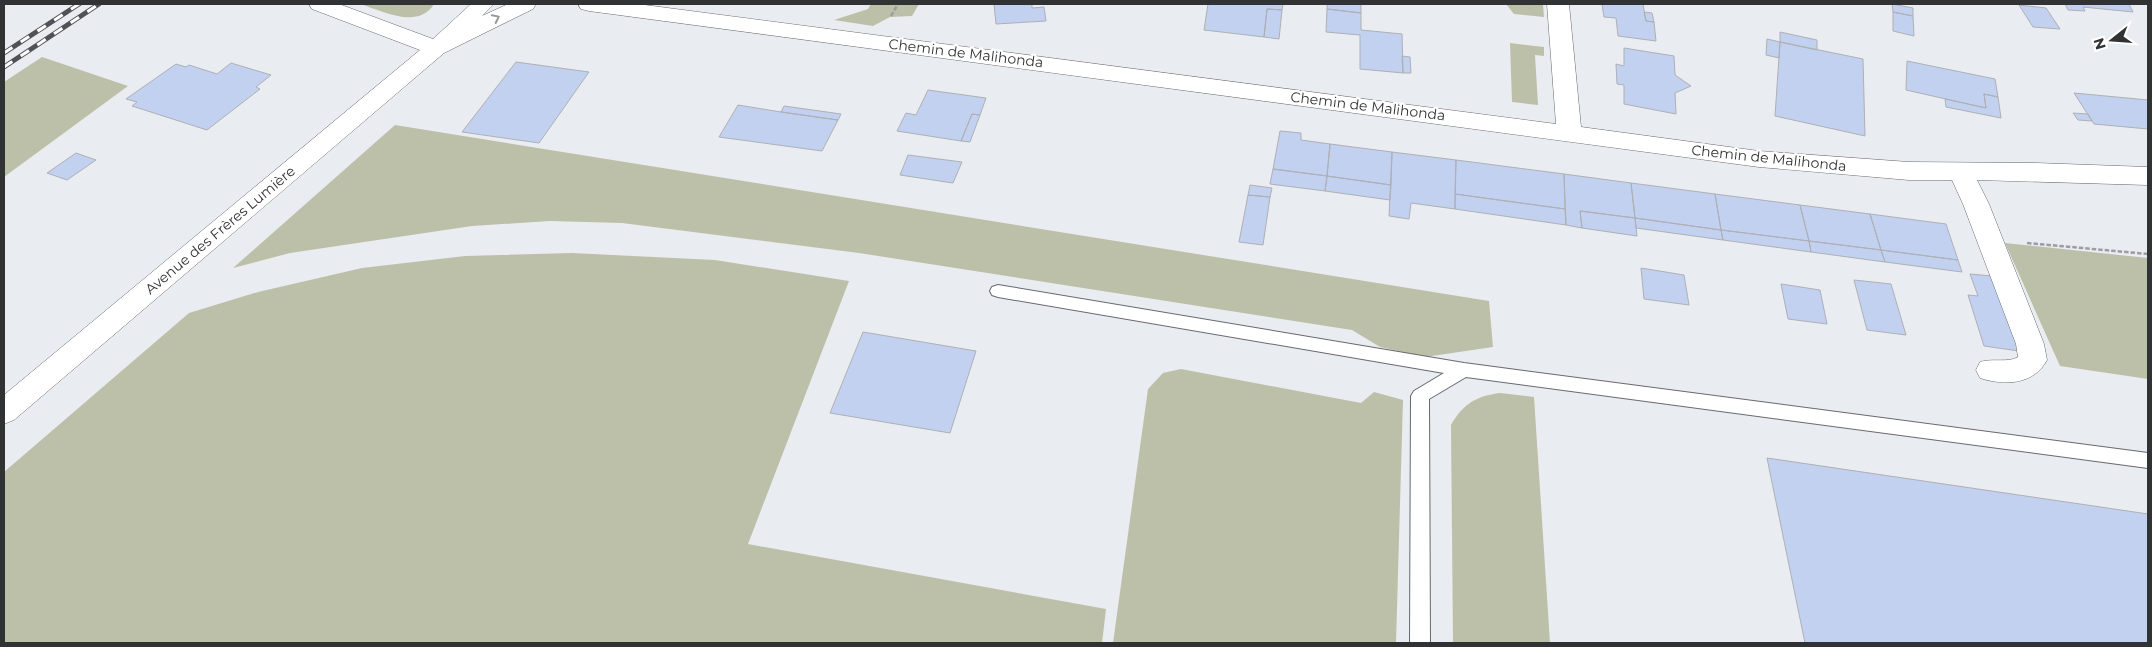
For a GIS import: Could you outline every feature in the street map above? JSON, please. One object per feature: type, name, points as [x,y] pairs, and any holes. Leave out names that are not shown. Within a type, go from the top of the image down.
[{"type":"street","points":[[320,4],[436,48],[525,4]]},
{"type":"street","points":[[436,48],[483,4]]},
{"type":"street","name":"Chemin de Malihonda","points":[[589,4],[1569,132],[1759,159],[1909,171],[2036,172],[2148,176]]},
{"type":"street","points":[[1558,4],[1569,132]]},
{"type":"street","name":"Avenue des Frères Lumière","points":[[4,412],[436,48]]},
{"type":"street","points":[[1960,171],[2022,318],[2033,360],[2028,368],[2018,371],[1990,370]]},
{"type":"lane","points":[[998,291],[1464,370],[2148,461]]},
{"type":"lane","points":[[1420,643],[1420,396],[1464,370]]},
{"type":"path","points":[[1989,236],[2014,242],[2148,254]]},
{"type":"green space","points":[[360,4],[434,4],[427,12],[419,16],[410,17],[389,14]]},
{"type":"green space","points":[[871,4],[919,4],[912,16],[890,17],[873,26],[834,20],[868,9]]},
{"type":"green space","points":[[1506,4],[1543,4],[1544,17],[1514,14]]},
{"type":"green space","points":[[1510,43],[1544,47],[1544,56],[1535,55],[1538,105],[1512,102]]},
{"type":"green space","points":[[42,57],[128,86],[4,177],[4,82]]},
{"type":"green space","points":[[395,125],[1489,301],[1493,347],[1425,357],[1380,347],[1352,330],[859,253],[622,223],[550,221],[472,226],[290,253],[233,268]]},
{"type":"green space","points":[[2005,243],[2148,258],[2148,379],[2060,366]]},
{"type":"green space","points":[[572,253],[715,260],[849,281],[748,544],[1106,609],[1102,643],[4,643],[4,472],[189,313],[258,292],[362,268],[465,256]]},
{"type":"green space","points":[[1181,369],[1361,403],[1374,392],[1403,400],[1396,643],[1113,643],[1148,389],[1163,373]]},
{"type":"green space","points":[[1500,393],[1534,397],[1550,643],[1453,643],[1451,425],[1465,406],[1471,402],[1484,396]]},
{"type":"building","points":[[994,4],[1032,4],[1032,8],[1044,7],[1046,21],[996,24]]},
{"type":"building","points":[[1208,4],[1283,4],[1282,10],[1267,9],[1264,37],[1204,30]]},
{"type":"building","points":[[1327,4],[1361,4],[1361,13],[1327,9]]},
{"type":"building","points":[[1602,4],[1643,4],[1646,21],[1654,22],[1656,41],[1618,36],[1616,18],[1604,17]]},
{"type":"building","points":[[1892,4],[1913,8],[1913,16],[1893,12]]},
{"type":"building","points":[[2065,4],[2129,4],[2133,12],[2083,7],[2085,11],[2068,10]]},
{"type":"building","points":[[2019,5],[2046,8],[2060,29],[2033,27]]},
{"type":"building","points":[[1267,9],[1282,10],[1279,39],[1264,37]]},
{"type":"building","points":[[1327,9],[1361,13],[1361,30],[1402,34],[1403,73],[1360,69],[1360,35],[1326,32]]},
{"type":"building","points":[[1644,12],[1652,13],[1654,22],[1646,21]]},
{"type":"building","points":[[1893,12],[1913,16],[1914,36],[1893,31]]},
{"type":"building","points":[[1780,32],[1817,40],[1817,50],[1780,42]]},
{"type":"building","points":[[1767,39],[1780,42],[1779,58],[1766,55]]},
{"type":"building","points":[[1780,42],[1863,59],[1865,136],[1775,116]]},
{"type":"building","points":[[1624,48],[1674,56],[1675,75],[1691,86],[1675,93],[1676,114],[1624,104],[1624,85],[1617,84],[1616,64],[1624,66]]},
{"type":"building","points":[[1402,56],[1410,57],[1411,73],[1403,73]]},
{"type":"building","points":[[1907,61],[1995,79],[1998,97],[1984,94],[1986,108],[1906,90]]},
{"type":"building","points":[[516,62],[589,72],[539,143],[462,132]]},
{"type":"building","points":[[231,63],[271,75],[256,87],[260,89],[207,130],[132,106],[137,102],[126,99],[176,64],[186,67],[189,65],[217,74]]},
{"type":"building","points":[[928,90],[986,98],[980,115],[972,114],[961,141],[897,131],[906,113],[916,115]]},
{"type":"building","points":[[2074,93],[2148,100],[2148,129],[2094,124]]},
{"type":"building","points":[[1984,94],[1998,97],[2001,118],[1946,107],[1945,99],[1986,108]]},
{"type":"building","points":[[738,105],[838,120],[822,151],[719,137]]},
{"type":"building","points":[[784,106],[841,114],[838,120],[781,112]]},
{"type":"building","points":[[2073,113],[2088,114],[2092,121],[2078,120]]},
{"type":"building","points":[[972,114],[980,115],[970,142],[961,141]]},
{"type":"building","points":[[1280,131],[1301,133],[1301,140],[1330,144],[1327,176],[1273,169]]},
{"type":"building","points":[[1330,144],[1392,152],[1391,185],[1327,176]]},
{"type":"building","points":[[1392,152],[1456,160],[1455,209],[1411,203],[1409,219],[1389,216]]},
{"type":"building","points":[[76,153],[96,160],[67,180],[47,173]]},
{"type":"building","points":[[908,155],[962,162],[953,183],[900,175]]},
{"type":"building","points":[[1456,160],[1564,174],[1565,209],[1455,194]]},
{"type":"building","points":[[1273,169],[1327,176],[1325,191],[1270,184]]},
{"type":"building","points":[[1564,174],[1631,183],[1635,218],[1580,211],[1582,228],[1566,225]]},
{"type":"building","points":[[1327,176],[1391,185],[1390,200],[1325,191]]},
{"type":"building","points":[[1631,183],[1715,194],[1721,230],[1635,218]]},
{"type":"building","points":[[1250,185],[1272,188],[1270,197],[1248,195]]},
{"type":"building","points":[[1455,194],[1565,209],[1566,225],[1455,209]]},
{"type":"building","points":[[1715,194],[1800,205],[1809,241],[1721,230]]},
{"type":"building","points":[[1248,195],[1270,197],[1263,245],[1239,242]]},
{"type":"building","points":[[1800,205],[1870,214],[1881,250],[1809,241]]},
{"type":"building","points":[[1580,211],[1635,218],[1637,236],[1582,228]]},
{"type":"building","points":[[1870,214],[1946,224],[1958,260],[1881,250]]},
{"type":"building","points":[[1635,218],[1721,230],[1723,240],[1636,228]]},
{"type":"building","points":[[1721,230],[1809,241],[1811,252],[1723,240]]},
{"type":"building","points":[[1809,241],[1881,250],[1885,262],[1811,252]]},
{"type":"building","points":[[1881,250],[1958,260],[1962,272],[1885,262]]},
{"type":"building","points":[[1641,268],[1684,275],[1689,305],[1644,299]]},
{"type":"building","points":[[1970,274],[1992,276],[2019,351],[1984,346],[1968,295],[1978,296]]},
{"type":"building","points":[[1854,280],[1891,284],[1906,335],[1867,330]]},
{"type":"building","points":[[1781,284],[1820,290],[1827,324],[1788,319]]},
{"type":"building","points":[[863,332],[976,351],[950,433],[830,413]]},
{"type":"building","points":[[1767,458],[2148,514],[2148,643],[1805,643]]},
{"type":"railway","points":[[4,53],[79,4]]},
{"type":"railway","points":[[4,67],[99,4]]}]
